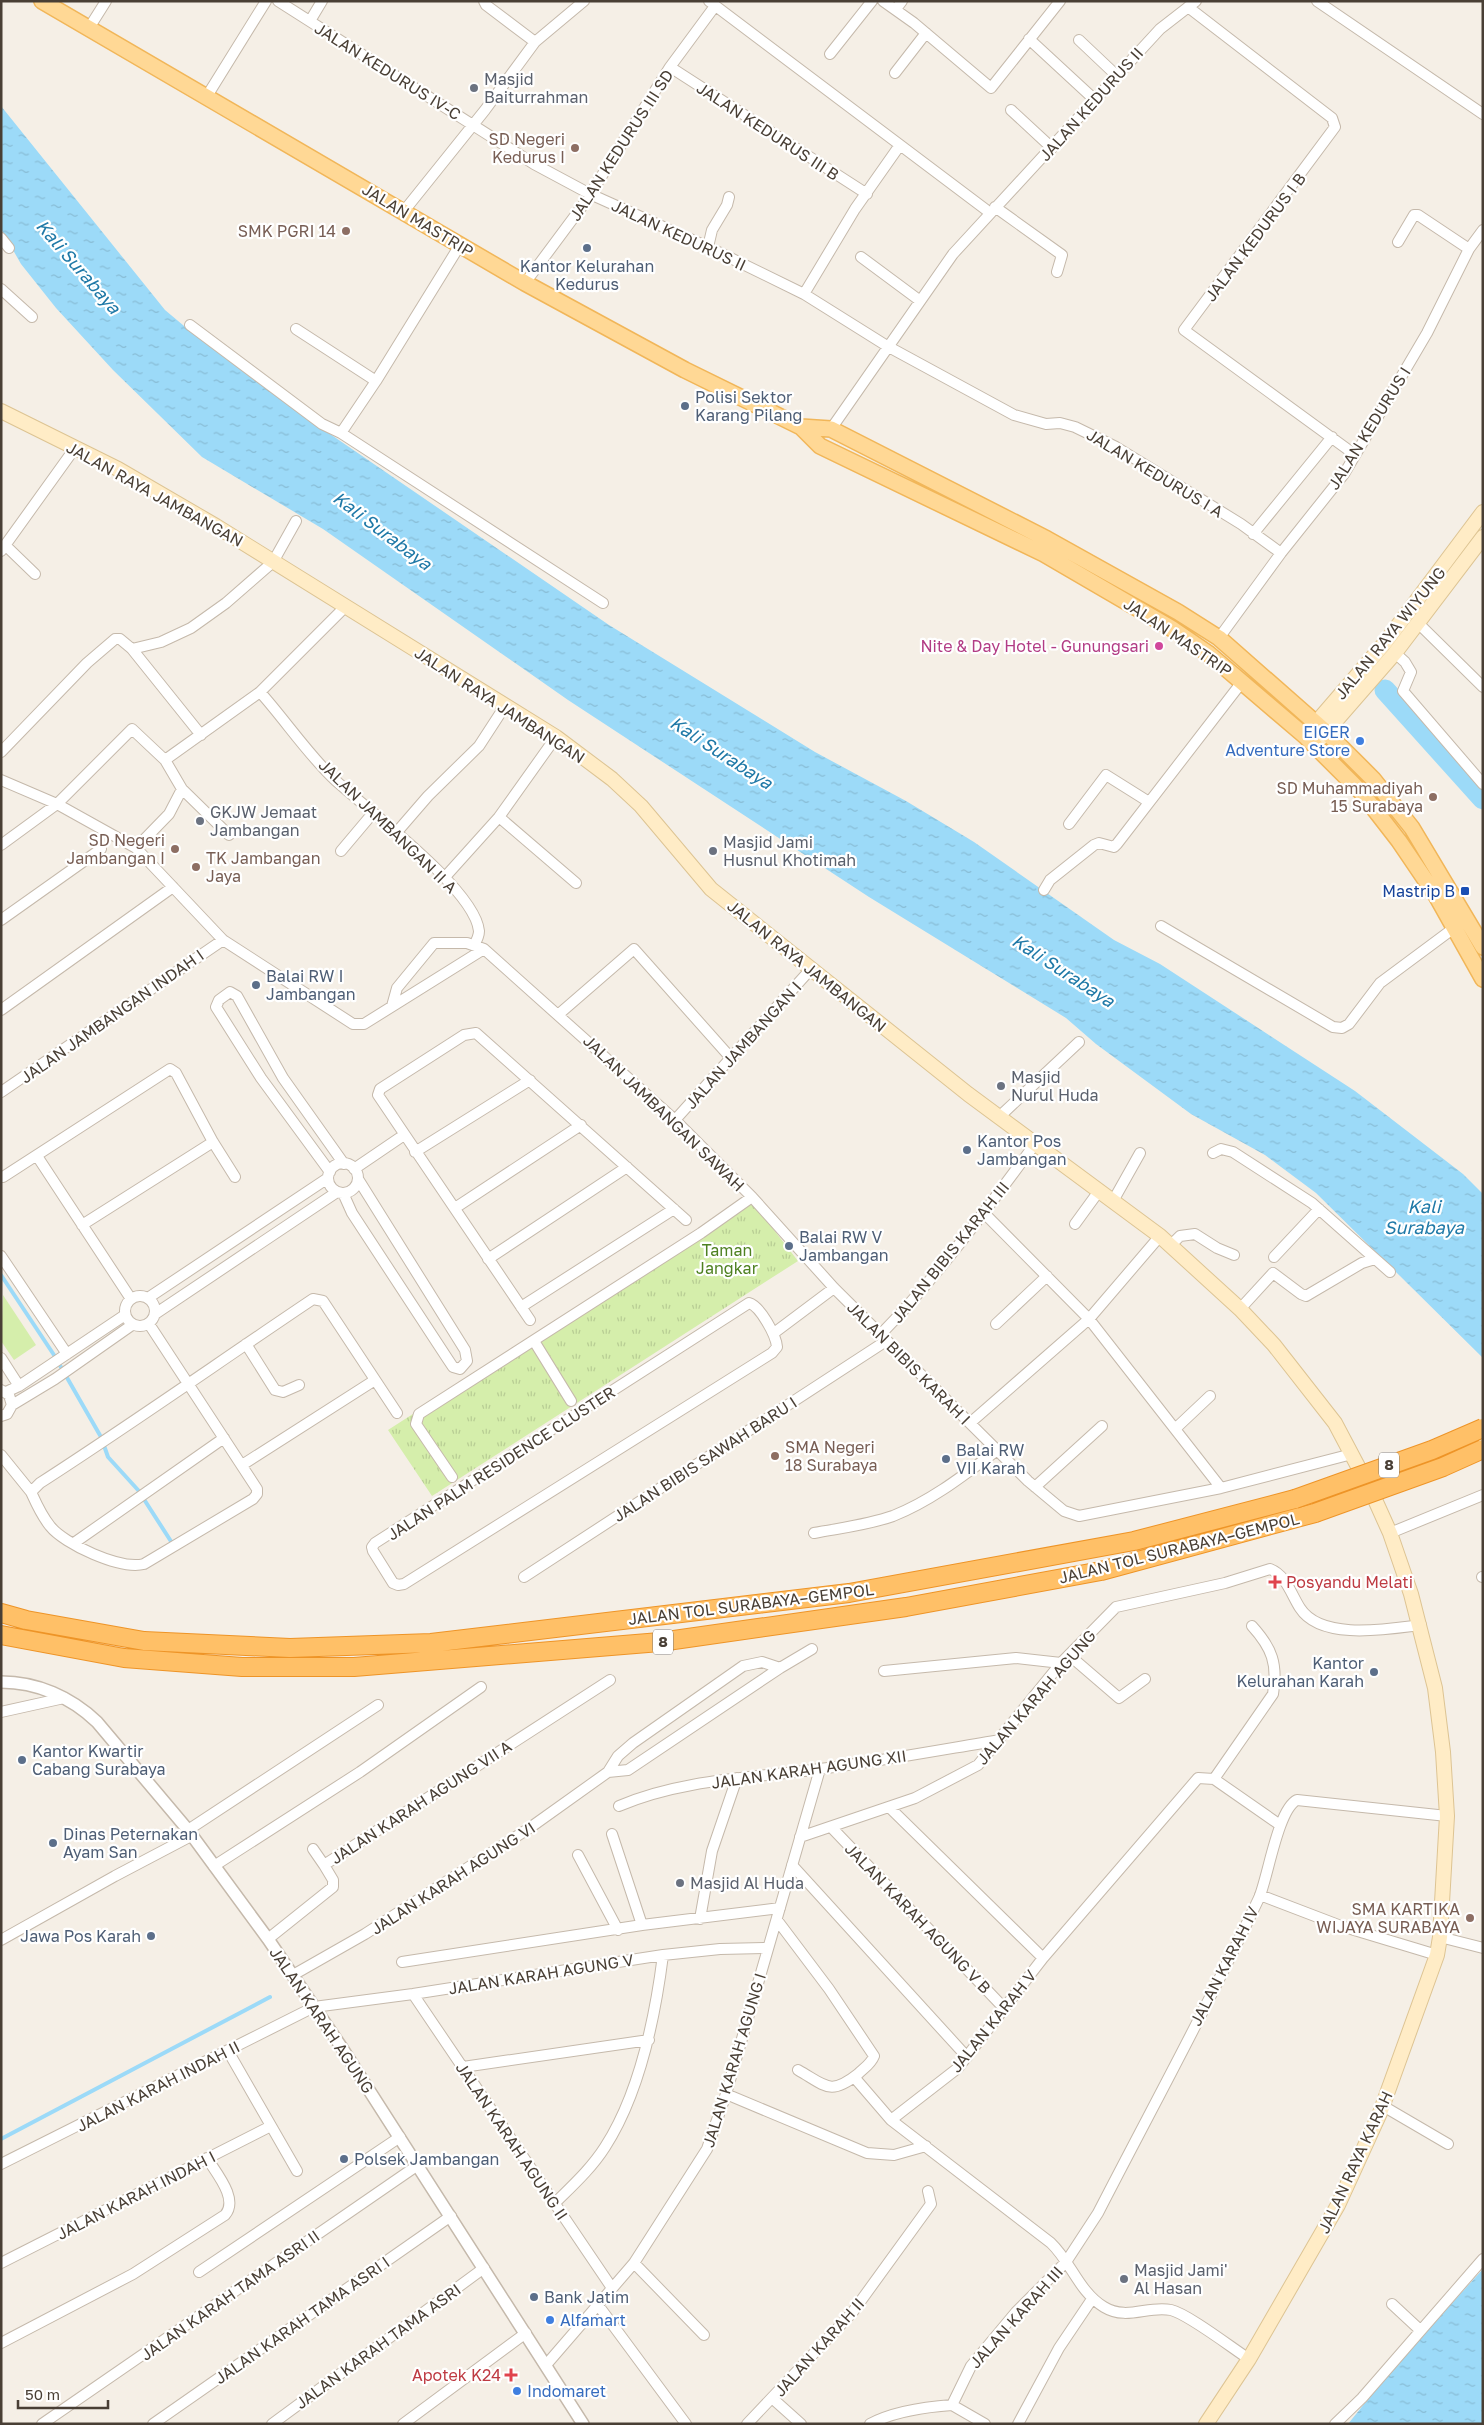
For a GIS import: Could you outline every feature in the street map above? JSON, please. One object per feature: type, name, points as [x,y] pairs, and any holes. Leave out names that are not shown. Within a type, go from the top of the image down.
[{"type":"highway","name":"JALAN TOL SURABAYA–GEMPOL","points":[[1,1614],[144,1642],[290,1648],[431,1643],[849,1593],[1134,1541],[1295,1499],[1432,1450],[1483,1428]]},
{"type":"highway","name":"JALAN TOL SURABAYA–GEMPOL","points":[[1,1635],[124,1658],[252,1667],[354,1667],[660,1642],[906,1607],[1102,1571],[1315,1513],[1442,1468],[1483,1449]]},
{"type":"main road","name":"JALAN MASTRIP","points":[[42,1],[525,283],[685,370],[800,427],[820,446],[1021,542],[1096,584],[1178,634],[1242,682],[1309,741],[1361,792],[1399,841],[1437,897],[1483,979]]},
{"type":"main road","name":"JALAN RAYA JAMBANGAN","points":[[1,411],[126,474],[556,738],[612,779],[641,806],[711,890],[810,970],[999,1117],[1166,1240],[1240,1309],[1305,1384],[1335,1423],[1390,1533]]},
{"type":"main road","name":"JALAN MASTRIP","points":[[800,427],[831,429],[1047,538],[1178,612],[1219,638],[1322,728],[1373,779],[1412,828],[1483,947]]},
{"type":"main road","name":"JALAN RAYA WIYUNG","points":[[1309,741],[1390,648],[1483,512]]},
{"type":"main road","name":"JALAN RAYA WIYUNG","points":[[1390,648],[1418,624],[1483,537]]},
{"type":"main road","name":"JALAN RAYA KARAH","points":[[1212,2422],[1338,2205],[1383,2106],[1437,1955],[1440,1937],[1447,1816],[1444,1752],[1434,1688],[1420,1625],[1390,1533]]},
{"type":"street","points":[[89,28],[106,1]]},
{"type":"street","points":[[207,96],[266,1]]},
{"type":"street","name":"JALAN KEDURUS IV-C","points":[[278,1],[472,124]]},
{"type":"street","points":[[310,21],[322,1]]},
{"type":"street","points":[[484,1],[486,5],[534,42]]},
{"type":"street","points":[[404,211],[534,42],[584,1]]},
{"type":"street","points":[[830,54],[872,1]]},
{"type":"street","points":[[883,1],[899,5],[926,33],[991,88],[1060,1]]},
{"type":"street","points":[[1317,1],[1483,114]]},
{"type":"street","points":[[712,3],[900,145],[1062,255],[1057,272]]},
{"type":"street","name":"JALAN KEDURUS III SD","points":[[525,283],[590,194],[712,3]]},
{"type":"street","name":"JALAN KEDURUS II","points":[[831,429],[886,346],[952,254],[1160,29],[1192,4]]},
{"type":"street","name":"JALAN KEDURUS I B","points":[[1192,4],[1332,118],[1335,127],[1184,330],[1354,454]]},
{"type":"street","points":[[895,73],[926,33]]},
{"type":"street","points":[[1029,39],[1095,100]]},
{"type":"street","points":[[1079,40],[1116,75]]},
{"type":"street","name":"JALAN KEDURUS III B","points":[[670,68],[867,194]]},
{"type":"street","points":[[1011,110],[1052,148]]},
{"type":"street","name":"JALAN KEDURUS II","points":[[472,124],[534,164],[590,194],[708,247],[804,294],[886,346]]},
{"type":"street","points":[[804,294],[855,210],[900,145]]},
{"type":"street","points":[[708,247],[712,230],[727,205],[729,197]]},
{"type":"street","points":[[1398,242],[1414,216],[1418,215],[1469,249]]},
{"type":"street","name":"JALAN KEDURUS I","points":[[1219,638],[1281,553],[1344,474],[1354,454],[1428,333],[1469,249],[1483,230]]},
{"type":"street","points":[[1,238],[9,248]]},
{"type":"street","points":[[341,432],[376,381],[460,245]]},
{"type":"street","points":[[861,257],[919,300]]},
{"type":"street","points":[[1,289],[32,317]]},
{"type":"street","points":[[190,325],[322,424],[341,432],[603,603]]},
{"type":"street","points":[[296,329],[376,381]]},
{"type":"street","name":"JALAN KEDURUS I A","points":[[886,346],[1014,415],[1046,424],[1060,423],[1075,426],[1116,447],[1241,524],[1281,553]]},
{"type":"street","points":[[1253,534],[1332,437]]},
{"type":"street","points":[[35,574],[3,548],[75,448]]},
{"type":"street","points":[[132,649],[161,642],[190,628],[226,603],[272,562],[296,521]]},
{"type":"street","points":[[165,760],[260,692],[345,607]]},
{"type":"street","points":[[1418,624],[1483,687]]},
{"type":"street","points":[[1,752],[87,663],[115,639],[120,639],[132,649],[201,735]]},
{"type":"street","points":[[1390,648],[1405,662],[1410,672],[1403,691],[1483,784]]},
{"type":"street","points":[[1044,890],[1050,880],[1094,845],[1099,843],[1114,847],[1117,844],[1242,682]]},
{"type":"street","name":"JALAN JAMBANGAN II A","points":[[260,692],[333,778],[445,876],[463,898],[479,929],[479,947]]},
{"type":"street","points":[[396,833],[428,796],[479,746],[505,706]]},
{"type":"street","points":[[1,845],[57,804],[132,729],[165,760],[182,788],[229,835]]},
{"type":"street","points":[[445,876],[498,817],[556,738]]},
{"type":"street","points":[[1070,824],[1106,775],[1149,802]]},
{"type":"street","points":[[3,784],[57,804],[136,848],[224,940],[350,1023],[364,1024],[479,947]]},
{"type":"street","points":[[136,848],[169,814],[182,788]]},
{"type":"street","points":[[341,851],[373,813]]},
{"type":"street","points":[[498,817],[576,883]]},
{"type":"street","points":[[1,920],[102,849]]},
{"type":"street","points":[[1,1010],[173,887]]},
{"type":"street","points":[[1160,926],[1333,1027],[1342,1028],[1349,1024],[1380,983],[1454,928]]},
{"type":"street","name":"JALAN JAMBANGAN INDAH I","points":[[1,1092],[224,940]]},
{"type":"street","points":[[392,1006],[397,988],[434,943],[479,947]]},
{"type":"street","name":"JALAN JAMBANGAN SAWAH","points":[[479,947],[559,1014],[675,1120],[752,1197],[834,1288]]},
{"type":"street","points":[[559,1014],[634,949],[730,1057]]},
{"type":"street","name":"JALAN JAMBANGAN I","points":[[675,1120],[810,970]]},
{"type":"street","points":[[132,1325],[125,1316],[125,1310],[130,1299],[136,1297],[148,1298],[329,1175],[338,1164],[344,1164],[354,1169],[358,1179],[465,1350],[467,1361],[460,1369],[454,1367],[447,1358],[340,1193],[329,1184],[329,1175],[261,1078],[216,1007],[219,1000],[230,992],[237,996],[283,1078],[344,1164]]},
{"type":"street","points":[[530,1320],[379,1097],[379,1090],[464,1035],[476,1033],[686,1220]]},
{"type":"street","points":[[999,1117],[1079,1042]]},
{"type":"street","points":[[3,1177],[168,1069],[176,1073],[213,1142],[235,1177]]},
{"type":"street","points":[[415,1152],[530,1080]]},
{"type":"street","points":[[455,1208],[581,1125]]},
{"type":"street","points":[[354,1169],[404,1135]]},
{"type":"street","points":[[82,1225],[213,1142]]},
{"type":"street","name":"JALAN BIBIS KARAH III","points":[[883,1338],[984,1213],[1035,1144]]},
{"type":"street","points":[[1213,1153],[1221,1149],[1233,1152],[1319,1209],[1390,1272]]},
{"type":"street","points":[[1113,1201],[1140,1153]]},
{"type":"street","points":[[37,1156],[130,1299]]},
{"type":"street","points":[[488,1259],[627,1167]]},
{"type":"street","points":[[1,1416],[7,1414],[12,1405],[55,1379],[132,1325],[144,1326],[149,1324],[155,1314],[340,1193],[353,1189],[358,1179]]},
{"type":"street","points":[[1075,1224],[1099,1191]]},
{"type":"street","points":[[452,1477],[416,1424],[417,1416],[701,1234],[752,1197]]},
{"type":"street","points":[[521,1307],[674,1209]]},
{"type":"street","points":[[1274,1256],[1319,1209]]},
{"type":"street","points":[[984,1213],[1089,1319],[1221,1488]]},
{"type":"street","points":[[970,1423],[1089,1319],[1166,1240],[1195,1234],[1217,1248],[1234,1255]]},
{"type":"street","points":[[1,1256],[65,1355]]},
{"type":"street","points":[[1240,1309],[1274,1273],[1300,1294],[1306,1296],[1362,1263],[1375,1259]]},
{"type":"street","points":[[996,1324],[1047,1276]]},
{"type":"street","points":[[774,1333],[834,1288]]},
{"type":"street","name":"JALAN BIBIS KARAH I","points":[[834,1288],[996,1451],[1064,1511],[1079,1516],[1221,1488],[1352,1454]]},
{"type":"street","points":[[148,1298],[155,1308],[155,1314]]},
{"type":"street","points":[[31,1492],[313,1299],[323,1302],[397,1413]]},
{"type":"street","name":"JALAN PALM RESIDENCE CLUSTER","points":[[749,1303],[754,1305],[774,1333],[777,1347],[772,1353],[404,1584],[398,1585],[393,1583],[373,1551],[372,1547],[375,1543],[749,1303]]},
{"type":"street","points":[[12,1405],[12,1400],[3,1391],[19,1386],[125,1316]]},
{"type":"street","points":[[1,1455],[31,1492],[50,1526],[74,1543],[123,1565],[144,1564],[253,1499],[257,1489],[149,1324]]},
{"type":"street","name":"JALAN BIBIS SAWAH BARU I","points":[[524,1577],[883,1338]]},
{"type":"street","points":[[534,1341],[570,1401]]},
{"type":"street","points":[[246,1344],[277,1391],[283,1392],[299,1385]]},
{"type":"street","points":[[1,1358],[19,1386]]},
{"type":"street","points":[[242,1465],[375,1380]]},
{"type":"street","points":[[1175,1429],[1210,1396]]},
{"type":"street","points":[[1035,1487],[1102,1426]]},
{"type":"street","points":[[74,1543],[224,1438]]},
{"type":"street","points":[[814,1533],[875,1521],[894,1515],[954,1483],[996,1451]]},
{"type":"street","points":[[1390,1533],[1483,1495]]},
{"type":"street","name":"JALAN KARAH AGUNG","points":[[800,1837],[832,1828],[915,1798],[972,1769],[1000,1740],[1061,1663],[1118,1606],[1225,1583],[1267,1569],[1281,1576],[1304,1613],[1336,1630],[1384,1629],[1420,1625]]},
{"type":"street","points":[[1252,1626],[1266,1643],[1274,1661],[1276,1678],[1273,1694],[1214,1779],[1280,1825]]},
{"type":"street","points":[[608,1772],[628,1770],[780,1668],[812,1650]]},
{"type":"street","points":[[1069,1655],[1119,1698],[1145,1679]]},
{"type":"street","points":[[884,1671],[1016,1658],[1033,1658],[1061,1663]]},
{"type":"street","points":[[608,1772],[623,1751],[743,1666],[762,1662],[780,1668]]},
{"type":"street","name":"JALAN KARAH AGUNG VII A","points":[[268,1939],[332,1887],[334,1882],[324,1865],[610,1680]]},
{"type":"street","name":"JALAN KARAH AGUNG","points":[[1,1682],[28,1684],[64,1698],[97,1722],[189,1833],[268,1939],[314,2007],[451,2216],[583,2424]]},
{"type":"street","points":[[214,1866],[360,1772],[481,1687]]},
{"type":"street","points":[[2,1711],[64,1698]]},
{"type":"street","points":[[1,1940],[189,1833],[378,1705]]},
{"type":"street","name":"JALAN KARAH AGUNG XII","points":[[619,1806],[651,1794],[738,1778],[820,1769],[1000,1740]]},
{"type":"street","name":"JALAN KARAH AGUNG I","points":[[546,2365],[634,2263],[707,2149],[726,2094],[820,1769]]},
{"type":"street","name":"JALAN KARAH AGUNG VI","points":[[292,1975],[365,1934],[531,1828],[608,1772]]},
{"type":"street","name":"JALAN KARAH V","points":[[891,2120],[933,2090],[967,2057],[1043,1958],[1195,1781],[1204,1777],[1214,1779]]},
{"type":"street","points":[[700,1919],[712,1851],[738,1778]]},
{"type":"street","name":"JALAN KARAH IV","points":[[1066,2262],[1098,2213],[1260,1895],[1280,1825],[1292,1803],[1297,1800],[1447,1816]]},
{"type":"street","points":[[890,1807],[1043,1958]]},
{"type":"street","name":"JALAN KARAH AGUNG V B","points":[[832,1828],[1004,2008]]},
{"type":"street","points":[[612,1834],[642,1926]]},
{"type":"street","points":[[313,1849],[324,1865]]},
{"type":"street","points":[[578,1855],[618,1930]]},
{"type":"street","points":[[792,1865],[967,2057]]},
{"type":"street","points":[[1260,1895],[1341,1926],[1437,1955]]},
{"type":"street","name":"JALAN KARAH AGUNG V","points":[[402,1962],[642,1926],[780,1908]]},
{"type":"street","points":[[777,1920],[828,1989],[873,2055],[870,2063],[845,2085],[831,2087],[798,2070]]},
{"type":"street","points":[[1440,1937],[1483,1948]]},
{"type":"street","name":"JALAN KARAH AGUNG V","points":[[314,2007],[413,1994],[663,1954],[720,1949],[768,1948]]},
{"type":"street","points":[[554,2204],[594,2163],[610,2140],[626,2106],[656,2010],[663,1954]]},
{"type":"street","name":"JALAN KARAH AGUNG II","points":[[413,1994],[612,2288]]},
{"type":"street","name":"JALAN KARAH INDAH II","points":[[1,2164],[314,2007]]},
{"type":"street","points":[[463,2067],[648,2040]]},
{"type":"street","points":[[228,2051],[297,2171]]},
{"type":"street","points":[[854,2077],[891,2120],[1051,2243],[1092,2299],[1109,2310],[1121,2313],[1135,2314],[1159,2309],[1174,2311],[1250,2359]]},
{"type":"street","points":[[726,2094],[857,2150],[876,2155],[894,2155],[926,2146]]},
{"type":"street","points":[[1383,2106],[1448,2144]]},
{"type":"street","name":"JALAN KARAH INDAH I","points":[[1,2263],[271,2126]]},
{"type":"street","points":[[199,2272],[400,2137]]},
{"type":"street","points":[[1,2343],[133,2274],[226,2215],[230,2209],[230,2200],[207,2158]]},
{"type":"street","name":"JALAN KARAH TAMA ASRI II","points":[[42,2424],[418,2165]]},
{"type":"street","name":"JALAN KARAH II","points":[[747,2424],[852,2313],[931,2204],[928,2191]]},
{"type":"street","name":"JALAN KARAH TAMA ASRI I","points":[[153,2424],[451,2216]]},
{"type":"street","points":[[1335,2424],[1362,2398],[1483,2259]]},
{"type":"street","name":"JALAN KARAH III","points":[[952,2404],[971,2366],[1016,2312],[1066,2262]]},
{"type":"street","points":[[634,2263],[704,2335]]},
{"type":"street","name":"JALAN KARAH TAMA ASRI","points":[[272,2424],[484,2268]]},
{"type":"street","points":[[1018,2424],[1059,2348],[1092,2299]]},
{"type":"street","points":[[1392,2304],[1420,2330]]},
{"type":"street","points":[[598,2305],[686,2424]]},
{"type":"street","points":[[403,2424],[526,2333]]},
{"type":"street","points":[[772,2398],[801,2424]]},
{"type":"street","points":[[870,2424],[880,2418],[920,2408],[952,2404],[985,2424]]},
{"type":"green space","name":"Taman Jangkar","points":[[746,1194],[798,1261],[432,1496],[388,1430],[730,1210]]},
{"type":"green space","points":[[3,1295],[36,1345],[14,1360],[1,1341]]},
{"type":"water","name":"Kali Surabaya","points":[[1,106],[165,310],[196,336],[314,423],[609,625],[815,752],[906,801],[974,842],[1114,940],[1160,964],[1355,1091],[1463,1174],[1483,1194],[1483,1358],[1316,1193],[1265,1155],[1191,1114],[1096,1044],[1066,1018],[869,897],[568,700],[323,529],[202,457],[113,370],[56,308],[21,264],[1,229]]},
{"type":"water","points":[[1483,2269],[1483,2421],[1481,2424],[1348,2424],[1394,2367]]},
{"type":"waterway","points":[[1385,690],[1483,799]]},
{"type":"waterway","points":[[1,1275],[54,1355],[101,1437],[108,1457],[138,1490],[174,1546]]},
{"type":"waterway","points":[[1,2139],[270,1997]]},
{"type":"place","name":"Masjid Baiturrahman","points":[[474,88]]},
{"type":"place","name":"SD Negeri Kedurus I","points":[[575,148]]},
{"type":"place","name":"SMK PGRI 14","points":[[346,231]]},
{"type":"place","name":"Kantor Kelurahan Kedurus","points":[[587,248]]},
{"type":"place","name":"Polisi Sektor Karang Pilang","points":[[685,406]]},
{"type":"place","name":"Nite & Day Hotel - Gunungsari","points":[[1159,646]]},
{"type":"place","name":"EIGER Adventure Store","points":[[1360,741]]},
{"type":"place","name":"SD Muhammadiyah 15 Surabaya","points":[[1433,797]]},
{"type":"place","name":"GKJW Jemaat Jambangan","points":[[200,821]]},
{"type":"place","name":"SD Negeri Jambangan I","points":[[175,849]]},
{"type":"place","name":"Masjid Jami Husnul Khotimah","points":[[713,851]]},
{"type":"place","name":"TK Jambangan Jaya","points":[[196,867]]},
{"type":"place","name":"Mastrip B","points":[[1465,891]]},
{"type":"place","name":"Balai RW I Jambangan","points":[[256,985]]},
{"type":"place","name":"Masjid Nurul Huda","points":[[1001,1086]]},
{"type":"place","name":"Kantor Pos Jambangan","points":[[967,1150]]},
{"type":"place","name":"Balai RW V Jambangan","points":[[789,1246]]},
{"type":"place","name":"SMA Negeri 18 Surabaya","points":[[775,1456]]},
{"type":"place","name":"Balai RW VII Karah","points":[[946,1459]]},
{"type":"place","name":"Posyandu Melati","points":[[1275,1582]]},
{"type":"place","name":"Kantor Kelurahan Karah","points":[[1374,1672]]},
{"type":"place","name":"Kantor Kwartir Cabang Surabaya","points":[[22,1760]]},
{"type":"place","name":"Dinas Peternakan Ayam San","points":[[53,1843]]},
{"type":"place","name":"Masjid Al Huda","points":[[680,1883]]},
{"type":"place","name":"SMA KARTIKA WIJAYA SURABAYA","points":[[1470,1918]]},
{"type":"place","name":"Jawa Pos Karah","points":[[151,1936]]},
{"type":"place","name":"Polsek Jambangan","points":[[344,2159]]},
{"type":"place","name":"Masjid Jami' Al Hasan","points":[[1124,2279]]},
{"type":"place","name":"Bank Jatim","points":[[534,2297]]},
{"type":"place","name":"Alfamart","points":[[550,2320]]},
{"type":"place","name":"Apotek K24","points":[[511,2375]]},
{"type":"place","name":"Indomaret","points":[[517,2391]]}]
